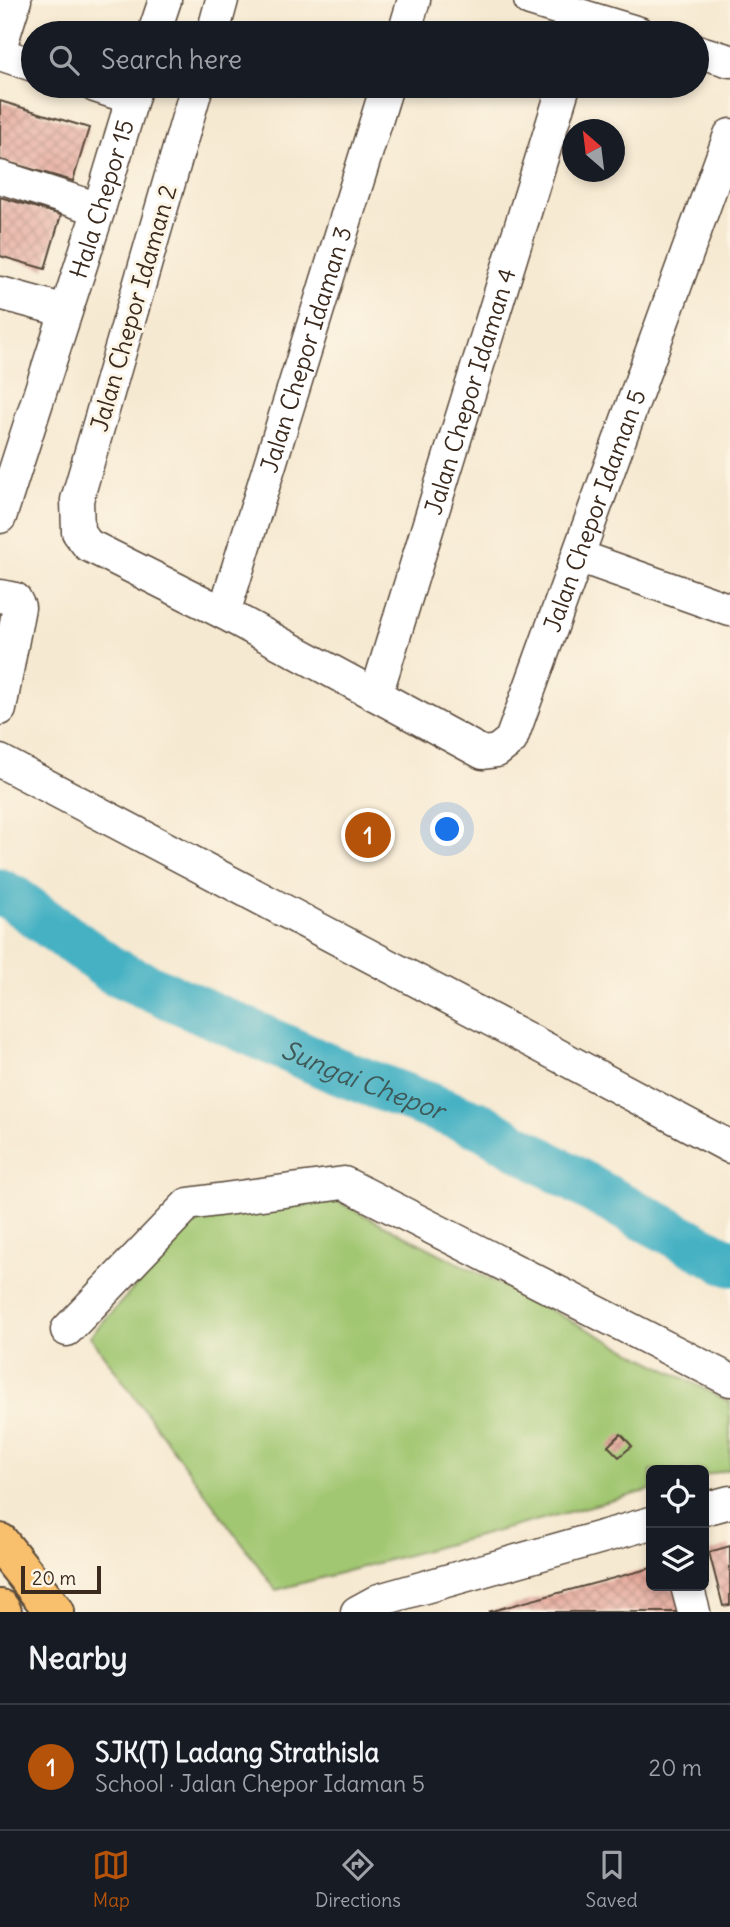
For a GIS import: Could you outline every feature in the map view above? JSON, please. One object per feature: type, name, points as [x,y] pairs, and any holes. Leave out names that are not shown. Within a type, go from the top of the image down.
[{"type":"main road","points":[[0,1543],[55,1612]]},
{"type":"street","points":[[0,48],[15,0]]},
{"type":"street","points":[[158,21],[165,0]]},
{"type":"street","points":[[216,21],[222,0]]},
{"type":"street","points":[[408,21],[414,0]]},
{"type":"street","points":[[530,0],[575,21]]},
{"type":"street","points":[[0,54],[21,61]]},
{"type":"street","points":[[709,55],[730,61]]},
{"type":"street","name":"Hala Chepor 15","points":[[0,517],[132,98]]},
{"type":"street","name":"Jalan Chepor Idaman 2","points":[[78,532],[77,500],[194,98]]},
{"type":"street","name":"Jalan Chepor Idaman 3","points":[[225,613],[383,98]]},
{"type":"street","name":"Jalan Chepor Idaman 4","points":[[376,695],[560,98]]},
{"type":"street","name":"Jalan Chepor Idaman 5","points":[[78,532],[88,545],[225,613],[483,753],[497,751],[511,740],[730,135]]},
{"type":"street","points":[[0,177],[99,209]]},
{"type":"street","points":[[0,293],[66,311]]},
{"type":"street","points":[[578,556],[730,610]]},
{"type":"street","points":[[0,596],[15,599],[19,607],[0,709]]},
{"type":"street","points":[[0,761],[730,1147]]},
{"type":"street","points":[[67,1330],[188,1205],[344,1183],[730,1380]]},
{"type":"street","points":[[709,1508],[730,1502]]},
{"type":"street","points":[[359,1610],[379,1600],[646,1524]]},
{"type":"street","points":[[688,1591],[694,1612]]},
{"type":"green space","points":[[323,1194],[730,1402],[730,1469],[709,1475],[709,1465],[646,1465],[646,1491],[276,1590],[90,1336],[201,1215]]},
{"type":"building","points":[[0,101],[89,128],[73,181],[0,160]]},
{"type":"building","points":[[0,197],[61,215],[45,269],[0,256]]},
{"type":"building","points":[[621,1434],[632,1446],[619,1457],[608,1446]]},
{"type":"building","points":[[730,1546],[730,1605],[723,1606],[709,1552]]},
{"type":"building","points":[[646,1569],[646,1591],[681,1591],[687,1612],[488,1612]]},
{"type":"waterway","name":"Sungai Chepor","points":[[0,892],[14,899],[113,971],[335,1070],[482,1126],[605,1197],[730,1263]]},
{"type":"place","name":"SJK(T) Ladang Strathisla","points":[[368,835]]}]
